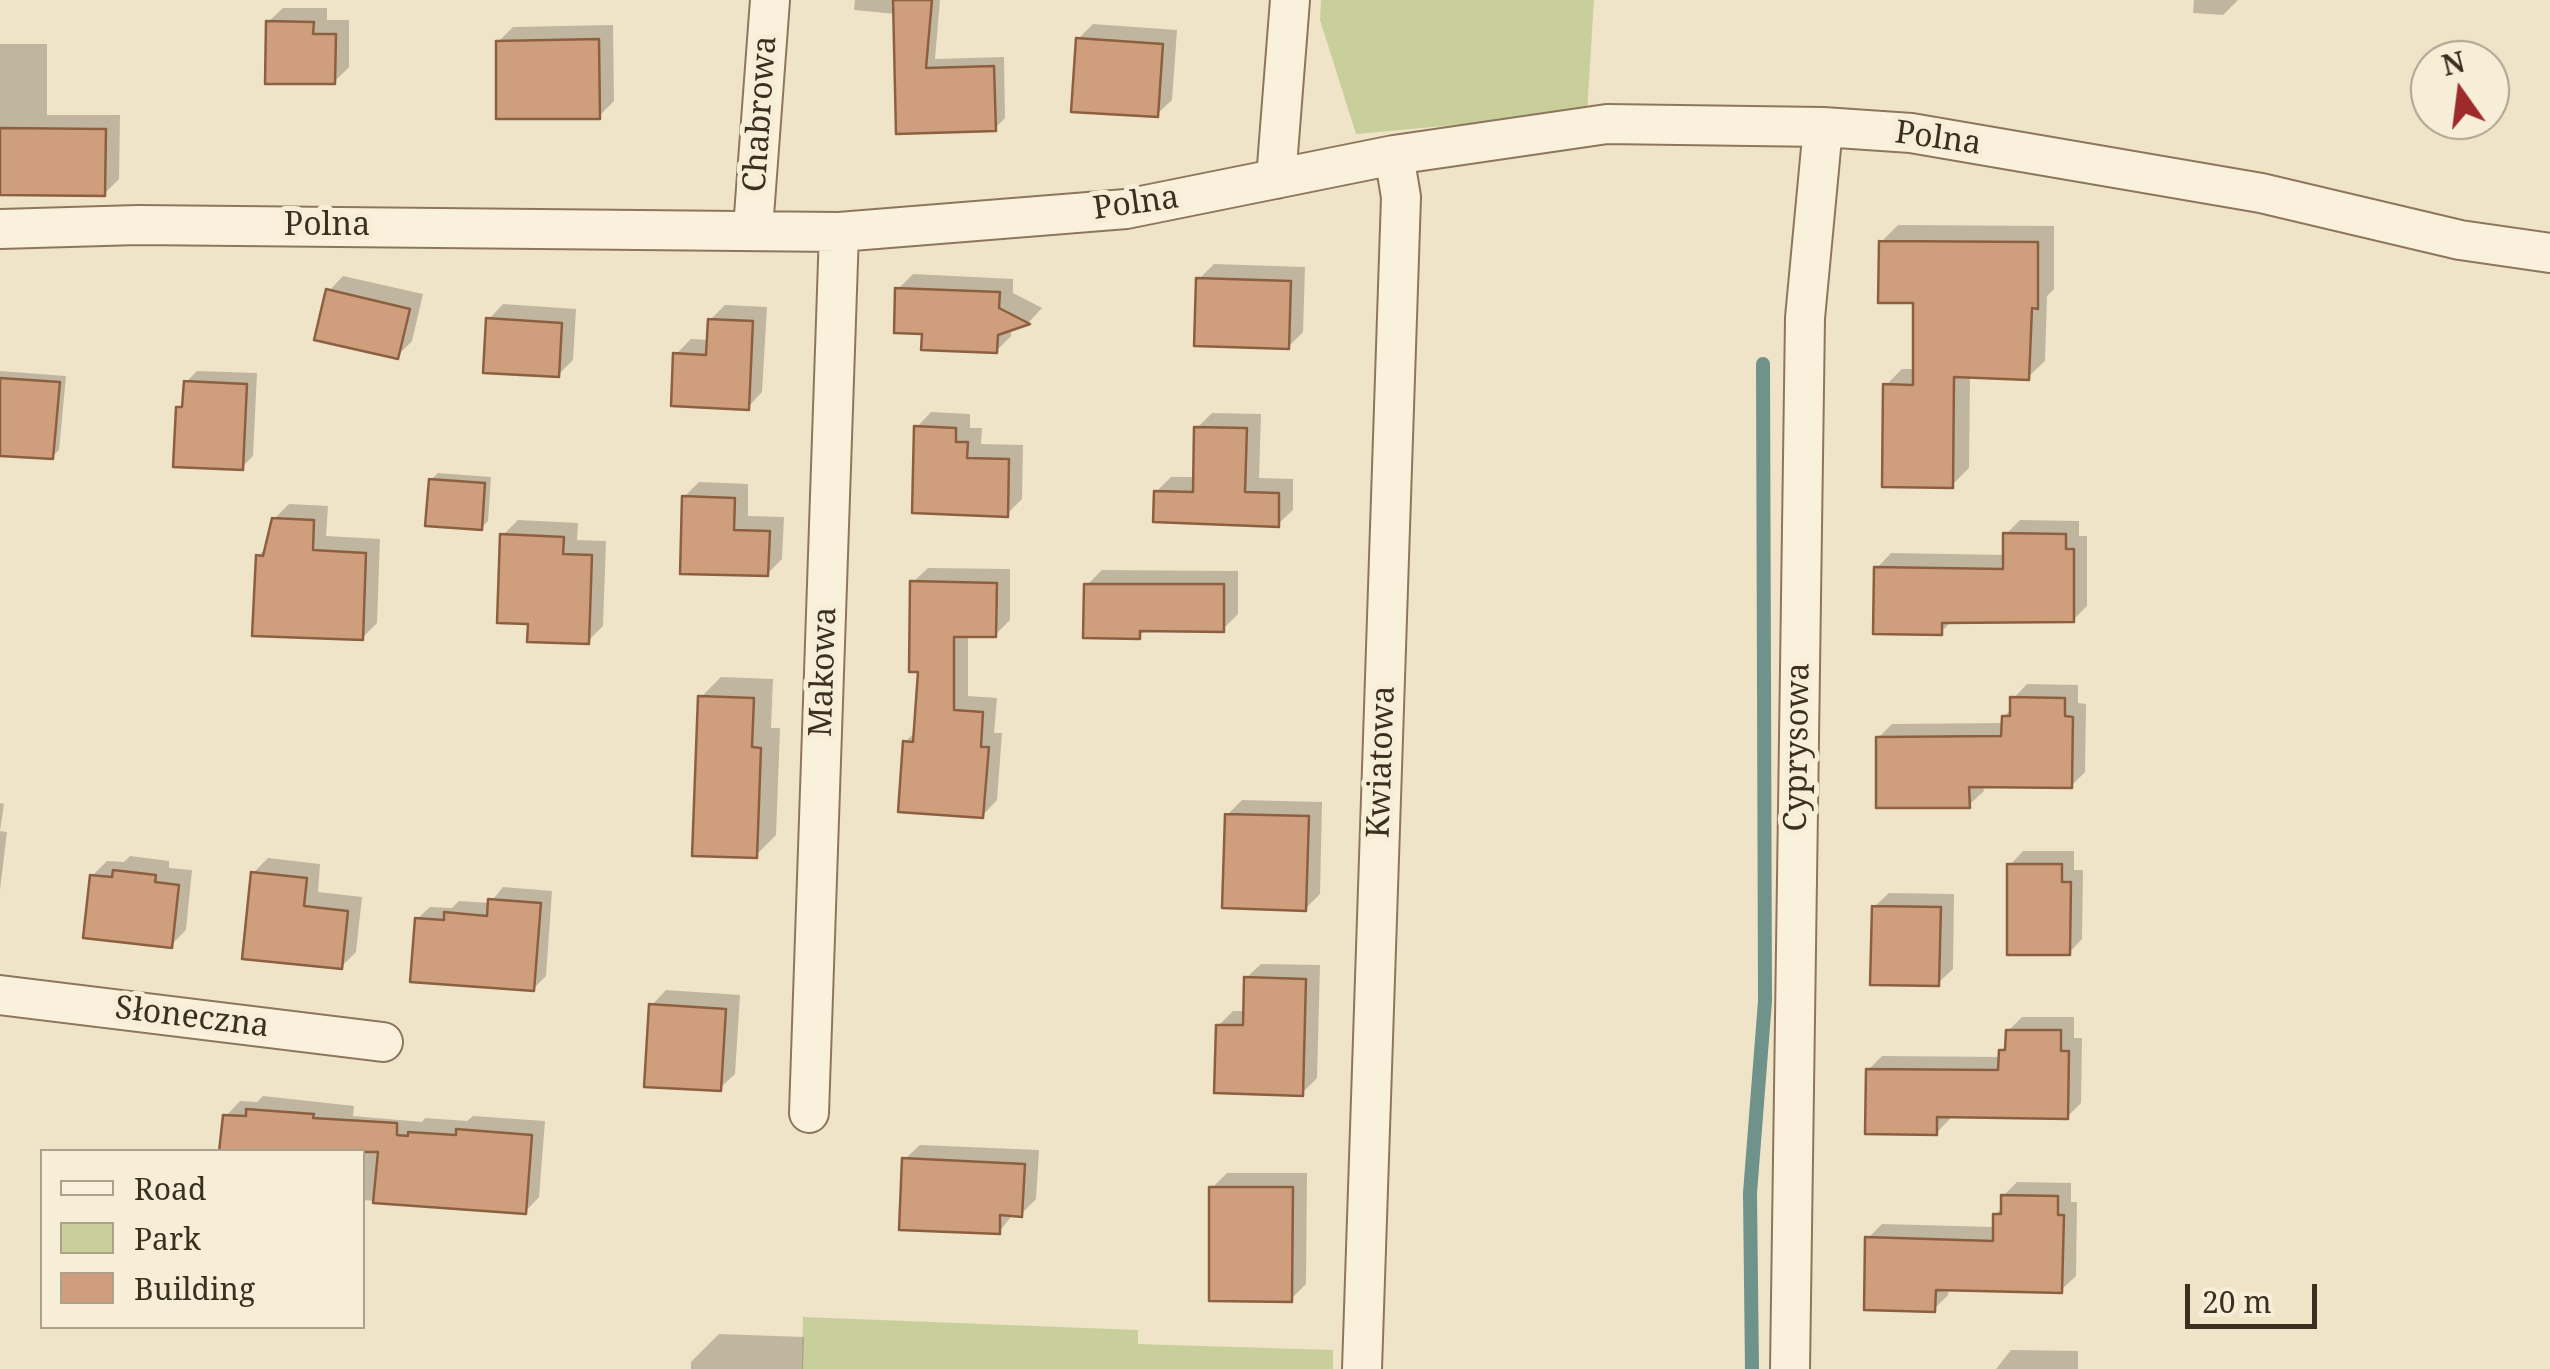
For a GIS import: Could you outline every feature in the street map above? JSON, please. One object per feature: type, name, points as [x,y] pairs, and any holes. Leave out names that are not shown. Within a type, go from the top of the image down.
[{"type":"street","name":"Chabrowa","points":[[753,229],[770,0]]},
{"type":"street","points":[[1276,180],[1290,0]]},
{"type":"street","name":"Polna","points":[[0,230],[138,226],[839,232],[1126,208],[1394,155],[1607,124],[1823,127],[1911,133],[2261,193],[2460,240],[2550,253]]},
{"type":"street","name":"Cyprysowa","points":[[1790,1369],[1804,318],[1823,127]]},
{"type":"street","name":"Kwiatowa","points":[[1362,1369],[1401,197],[1394,155]]},
{"type":"street","name":"Makowa","points":[[809,1112],[839,232]]},
{"type":"street","name":"Słoneczna","points":[[0,995],[384,1042]]},
{"type":"green space","points":[[1321,0],[1594,0],[1587,113],[1356,134],[1320,20]]},
{"type":"green space","points":[[803,1317],[1138,1330],[1138,1344],[1333,1350],[1333,1369],[802,1369]]},
{"type":"building","points":[[893,0],[932,0],[926,68],[994,66],[996,131],[896,134]]},
{"type":"building","points":[[266,21],[314,22],[313,34],[336,34],[335,84],[265,84]]},
{"type":"building","points":[[1076,38],[1163,44],[1158,117],[1071,112]]},
{"type":"building","points":[[599,39],[600,119],[496,119],[496,41]]},
{"type":"building","points":[[0,128],[106,129],[105,196],[0,195]]},
{"type":"building","points":[[1879,241],[2038,242],[2038,309],[2032,308],[2029,380],[1954,377],[1953,488],[1882,487],[1883,384],[1913,385],[1913,303],[1878,303]]},
{"type":"building","points":[[1196,278],[1291,281],[1289,349],[1194,346]]},
{"type":"building","points":[[895,288],[1000,292],[999,308],[1030,324],[998,335],[997,353],[921,350],[922,334],[894,333]]},
{"type":"building","points":[[326,289],[410,309],[398,359],[314,340]]},
{"type":"building","points":[[486,318],[562,323],[559,377],[483,373]]},
{"type":"building","points":[[708,319],[753,321],[749,410],[671,406],[673,353],[706,355]]},
{"type":"building","points":[[0,378],[60,382],[53,459],[0,456]]},
{"type":"building","points":[[184,381],[247,384],[243,470],[173,467],[176,407],[182,407]]},
{"type":"building","points":[[914,426],[956,428],[956,442],[968,442],[967,458],[1009,459],[1008,517],[912,513]]},
{"type":"building","points":[[1194,427],[1247,428],[1245,492],[1279,493],[1279,527],[1153,522],[1154,491],[1193,492]]},
{"type":"building","points":[[429,479],[485,483],[482,530],[425,526]]},
{"type":"building","points":[[682,496],[735,498],[734,530],[770,531],[768,576],[680,574]]},
{"type":"building","points":[[272,518],[314,520],[313,550],[366,553],[363,640],[252,636],[256,555],[263,556]]},
{"type":"building","points":[[2003,533],[2066,534],[2066,549],[2074,549],[2074,622],[1942,623],[1942,635],[1873,634],[1874,567],[2003,569]]},
{"type":"building","points":[[500,534],[564,537],[563,554],[592,555],[589,644],[527,642],[528,624],[497,623]]},
{"type":"building","points":[[910,581],[997,583],[996,637],[954,637],[954,710],[983,712],[981,747],[989,747],[983,818],[898,812],[903,741],[913,742],[918,672],[909,672]]},
{"type":"building","points":[[1084,584],[1224,584],[1224,632],[1140,631],[1140,639],[1083,638]]},
{"type":"building","points":[[698,696],[754,698],[752,747],[761,748],[757,858],[692,856]]},
{"type":"building","points":[[2010,697],[2065,698],[2065,716],[2073,717],[2072,788],[1969,787],[1970,808],[1876,808],[1876,737],[2001,736],[2002,716],[2010,716]]},
{"type":"building","points":[[1225,814],[1309,816],[1306,911],[1222,908]]},
{"type":"building","points":[[2007,864],[2062,864],[2062,882],[2071,882],[2070,955],[2007,955]]},
{"type":"building","points":[[113,870],[156,875],[155,882],[179,885],[172,948],[83,938],[90,875],[112,877]]},
{"type":"building","points":[[251,872],[307,878],[304,906],[348,911],[342,969],[242,959]]},
{"type":"building","points":[[488,899],[541,903],[534,991],[410,982],[415,918],[444,920],[444,912],[487,916]]},
{"type":"building","points":[[1872,906],[1941,907],[1939,986],[1870,985]]},
{"type":"building","points":[[1244,977],[1306,979],[1303,1096],[1214,1093],[1216,1025],[1243,1025]]},
{"type":"building","points":[[649,1004],[726,1009],[721,1091],[644,1087]]},
{"type":"building","points":[[2006,1030],[2061,1030],[2061,1051],[2069,1051],[2068,1119],[1937,1117],[1937,1135],[1865,1134],[1866,1069],[1998,1070]]},
{"type":"building","points":[[246,1109],[397,1123],[397,1135],[408,1136],[408,1132],[456,1135],[456,1129],[532,1135],[526,1214],[373,1203],[378,1152],[365,1149],[219,1149],[223,1115],[246,1116]]},
{"type":"building","points":[[902,1158],[1025,1164],[1022,1217],[1000,1215],[1000,1234],[899,1230]]},
{"type":"building","points":[[1209,1187],[1293,1187],[1292,1302],[1209,1301]]},
{"type":"building","points":[[2001,1195],[2058,1196],[2058,1215],[2064,1215],[2062,1293],[1936,1290],[1935,1312],[1864,1310],[1865,1237],[1993,1241],[1993,1214],[2001,1214]]},
{"type":"waterway","points":[[1752,1369],[1750,1193],[1765,1001],[1763,364]]}]
